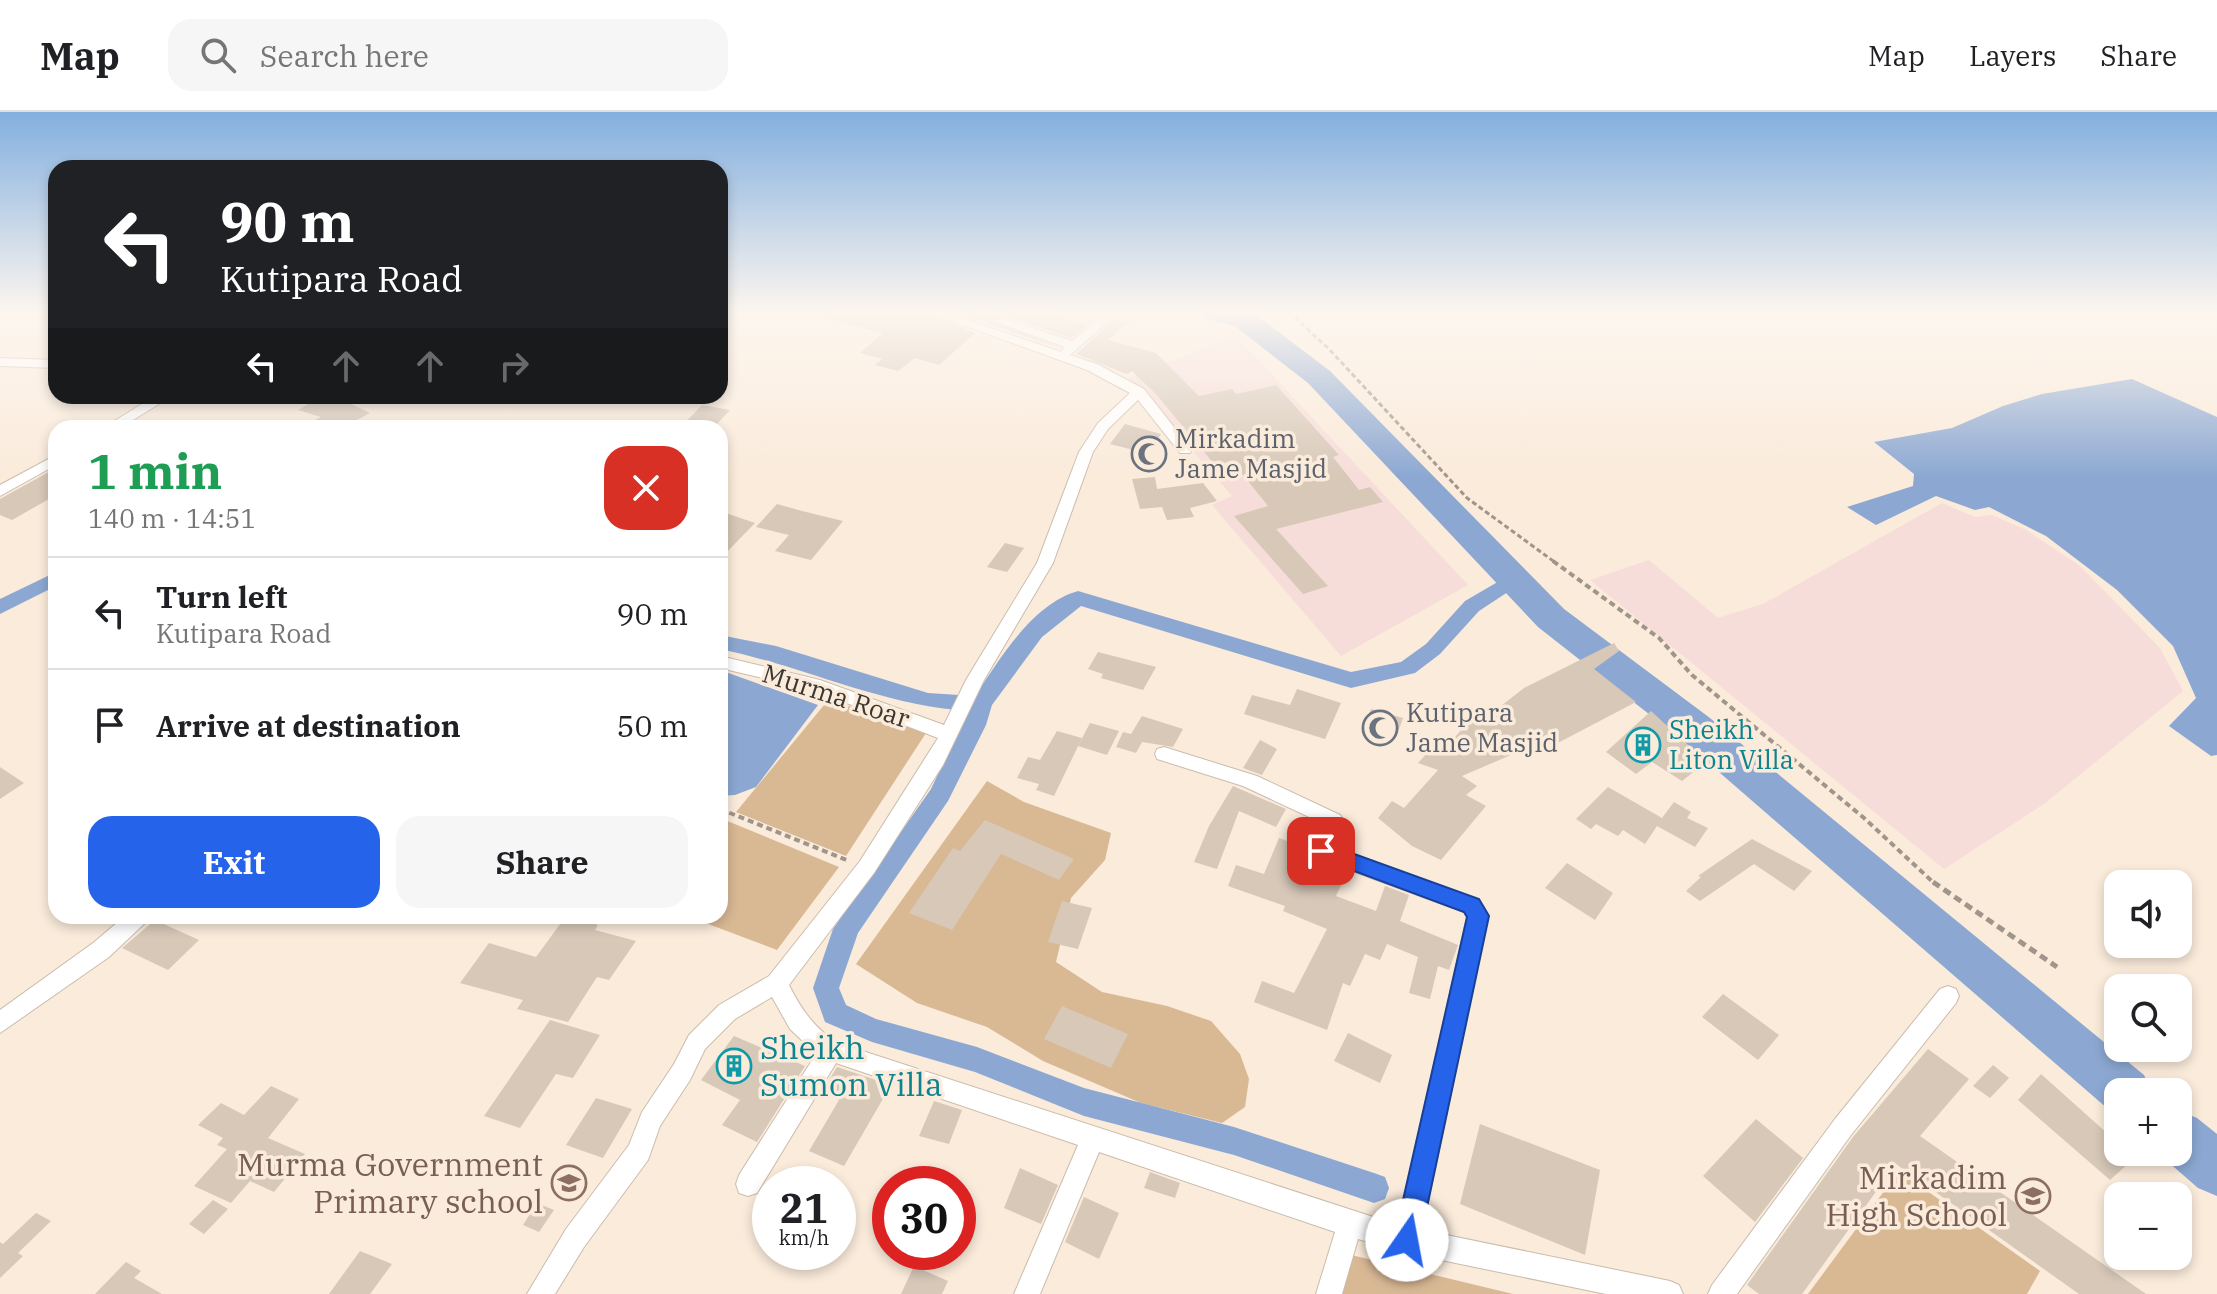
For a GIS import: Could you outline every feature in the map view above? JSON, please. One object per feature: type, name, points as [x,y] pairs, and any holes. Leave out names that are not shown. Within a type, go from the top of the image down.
[{"type":"street","points":[[1090,367],[1118,378],[1139,392],[1185,450]]},
{"type":"street","points":[[540,1294],[575,1238],[639,1152],[650,1120],[682,1072],[697,1042],[727,1012],[777,983],[867,867],[954,725],[975,680],[1045,563],[1086,452],[1103,426],[1139,392]]},
{"type":"street","points":[[124,420],[151,404]]},
{"type":"street","points":[[0,491],[48,464]]},
{"type":"street","name":"Murma Roar","points":[[728,664],[814,684],[954,725]]},
{"type":"street","points":[[1164,754],[1295,799],[1333,820],[1321,851],[1471,906],[1478,916],[1407,1240]]},
{"type":"street","points":[[0,1023],[101,950],[130,924]]},
{"type":"street","points":[[777,983],[792,1018],[817,1043],[831,1051],[1092,1141],[1350,1224],[1407,1240],[1670,1294]]},
{"type":"street","points":[[1721,1294],[1843,1127],[1948,996]]},
{"type":"street","points":[[748,1184],[831,1051]]},
{"type":"street","points":[[1027,1294],[1092,1141]]},
{"type":"street","points":[[1329,1294],[1350,1224]]},
{"type":"path","points":[[1345,367],[1417,448],[1467,498],[1659,638],[1692,675],[1864,818],[1941,889],[2057,967]]},
{"type":"path","points":[[728,812],[867,867]]},
{"type":"shaded area","points":[[1157,367],[1265,367],[1468,585],[1341,656],[1212,505],[1232,496],[1129,378]]},
{"type":"shaded area","points":[[1942,503],[1975,517],[1992,515],[2026,530],[2080,566],[2160,648],[2183,691],[2044,804],[1944,869],[1590,580],[1649,560],[1718,618],[1763,604]]},
{"type":"shaded area","points":[[829,699],[926,733],[846,856],[736,812]]},
{"type":"shaded area","points":[[987,781],[1024,802],[1111,833],[1105,860],[1071,898],[1056,962],[1102,992],[1167,1006],[1211,1021],[1240,1054],[1249,1079],[1245,1107],[1222,1123],[1141,1103],[1043,1061],[987,1027],[917,1003],[856,964]]},
{"type":"shaded area","points":[[728,821],[839,867],[777,950],[708,924],[728,924]]},
{"type":"shaded area","points":[[1899,1171],[2040,1271],[2027,1294],[1808,1294]]},
{"type":"shaded area","points":[[1343,1253],[1513,1294],[1334,1294]]},
{"type":"water","points":[[2132,379],[2217,417],[2217,755],[2211,756],[2169,726],[2196,698],[2173,646],[2117,590],[2046,536],[1989,507],[1975,510],[1936,496],[1876,525],[1847,507],[1913,486],[1914,474],[1874,442],[1952,428],[2003,406],[2042,394]]},
{"type":"water","points":[[728,673],[818,705],[756,787],[728,795]]},
{"type":"building","points":[[1110,367],[1170,367],[1199,396],[1232,389],[1236,394],[1276,385],[1339,455],[1333,457],[1359,490],[1370,487],[1383,502],[1276,529],[1328,586],[1303,594],[1234,516],[1268,506],[1232,461],[1215,465],[1156,394],[1132,371],[1127,374]]},
{"type":"building","points":[[308,404],[351,404],[370,413],[357,420],[315,420],[321,417],[298,410]]},
{"type":"building","points":[[702,405],[730,410],[721,420],[688,420]]},
{"type":"building","points":[[1125,424],[1161,434],[1149,454],[1110,444]]},
{"type":"building","points":[[48,472],[48,500],[12,520],[0,515],[0,499]]},
{"type":"building","points":[[1155,477],[1157,489],[1203,483],[1217,501],[1190,508],[1194,517],[1167,520],[1162,507],[1140,509],[1132,479]]},
{"type":"building","points":[[777,504],[843,521],[811,560],[775,551],[789,535],[756,527]]},
{"type":"building","points":[[728,514],[755,523],[728,551]]},
{"type":"building","points":[[1005,543],[1024,548],[1007,572],[987,567]]},
{"type":"building","points":[[1614,643],[1619,651],[1594,669],[1636,702],[1552,746],[1546,740],[1462,776],[1477,786],[1466,795],[1486,806],[1441,860],[1412,846],[1378,818],[1392,801],[1404,808],[1438,770],[1418,763],[1438,741],[1447,746],[1471,719],[1479,723],[1524,688]]},
{"type":"building","points":[[1098,652],[1156,667],[1143,690],[1101,678],[1103,674],[1088,669]]},
{"type":"building","points":[[1297,689],[1341,703],[1325,739],[1244,714],[1252,695],[1290,705]]},
{"type":"building","points":[[1371,709],[1403,718],[1396,737],[1364,728]]},
{"type":"building","name":"Sheikh Liton Villa","points":[[1651,711],[1706,762],[1682,781],[1652,762],[1636,774],[1606,752]]},
{"type":"building","points":[[1142,716],[1183,729],[1173,747],[1142,742],[1136,753],[1116,747],[1123,732],[1131,734]]},
{"type":"building","points":[[1090,723],[1119,731],[1107,755],[1078,746]]},
{"type":"building","points":[[1057,731],[1082,738],[1054,796],[1036,790],[1039,784],[1017,778],[1028,757],[1040,760]]},
{"type":"building","points":[[1260,740],[1277,749],[1262,775],[1243,768]]},
{"type":"building","points":[[0,767],[24,783],[0,799]]},
{"type":"building","points":[[1233,786],[1286,809],[1276,827],[1239,811],[1217,869],[1194,862],[1209,826]]},
{"type":"building","points":[[1608,787],[1662,818],[1674,802],[1691,812],[1687,818],[1708,828],[1695,847],[1657,826],[1645,844],[1623,830],[1618,836],[1596,824],[1591,829],[1576,819]]},
{"type":"building","points":[[985,820],[1074,859],[1059,880],[1001,854],[952,930],[909,913],[953,848],[960,851]]},
{"type":"building","points":[[1279,838],[1309,849],[1308,858],[1347,873],[1336,896],[1376,911],[1385,886],[1409,895],[1400,921],[1458,945],[1449,970],[1438,966],[1430,999],[1409,993],[1418,957],[1387,944],[1380,960],[1365,954],[1350,986],[1343,983],[1327,1030],[1254,1002],[1262,981],[1294,993],[1327,929],[1283,911],[1285,906],[1228,886],[1236,865],[1264,874]]},
{"type":"building","points":[[1752,839],[1812,871],[1794,891],[1754,864],[1700,901],[1686,891],[1701,877],[1698,876]]},
{"type":"building","points":[[1567,863],[1613,893],[1595,920],[1545,888]]},
{"type":"building","points":[[1062,901],[1092,908],[1078,949],[1048,942]]},
{"type":"building","points":[[150,924],[164,924],[199,940],[168,970],[122,948]]},
{"type":"building","points":[[560,924],[594,924],[598,925],[595,930],[636,941],[609,980],[597,977],[568,1022],[517,1009],[523,1000],[460,983],[489,943],[536,957]]},
{"type":"building","points":[[1723,994],[1779,1035],[1758,1060],[1702,1017]]},
{"type":"building","points":[[1062,1006],[1128,1034],[1111,1068],[1044,1039]]},
{"type":"building","points":[[550,1020],[600,1035],[573,1078],[556,1074],[520,1128],[484,1116]]},
{"type":"building","points":[[1348,1033],[1392,1055],[1380,1083],[1334,1061]]},
{"type":"building","points":[[734,1036],[805,1066],[757,1142],[722,1125],[740,1100],[701,1080]]},
{"type":"building","name":"Mirkadim High School","points":[[1928,1049],[1969,1079],[1920,1136],[2104,1265],[2104,1270],[2112,1270],[2146,1294],[2079,1294],[1896,1164],[1802,1294],[1759,1294],[1747,1285],[1853,1137]]},
{"type":"building","points":[[1993,1065],[2009,1078],[1990,1098],[1973,1086]]},
{"type":"building","points":[[837,1067],[891,1085],[844,1166],[809,1151],[839,1100],[821,1093]]},
{"type":"building","points":[[2041,1074],[2104,1130],[2104,1166],[2126,1166],[2110,1180],[2018,1100]]},
{"type":"building","points":[[271,1086],[299,1099],[268,1138],[305,1154],[274,1192],[250,1181],[231,1203],[194,1186],[227,1149],[217,1145],[223,1138],[198,1125],[221,1103],[244,1115]]},
{"type":"building","points":[[596,1098],[632,1109],[603,1158],[566,1145]]},
{"type":"building","points":[[934,1101],[962,1110],[949,1144],[919,1136]]},
{"type":"building","points":[[1756,1119],[1803,1158],[1755,1222],[1703,1176]]},
{"type":"building","points":[[1480,1124],[1600,1170],[1585,1255],[1460,1204]]},
{"type":"building","points":[[1020,1168],[1058,1185],[1041,1224],[1004,1208]]},
{"type":"building","points":[[1150,1172],[1180,1183],[1175,1198],[1144,1188]]},
{"type":"building","points":[[1084,1197],[1119,1213],[1099,1259],[1065,1242]]},
{"type":"building","points":[[213,1200],[228,1209],[204,1234],[189,1224]]},
{"type":"building","points":[[537,1203],[554,1210],[539,1232],[523,1225]]},
{"type":"building","points":[[36,1213],[51,1221],[18,1253],[23,1256],[0,1278],[0,1242],[3,1244]]},
{"type":"building","points":[[360,1251],[392,1264],[370,1294],[329,1294]]},
{"type":"building","points":[[126,1262],[141,1271],[134,1278],[162,1294],[95,1294]]},
{"type":"building","points":[[912,1270],[923,1270],[948,1281],[942,1294],[901,1294]]},
{"type":"waterway","points":[[1306,367],[1551,618],[1696,729],[2109,1078]]},
{"type":"waterway","points":[[981,704],[1012,658],[1035,632],[1078,598],[1351,680],[1407,668],[1433,649],[1472,606],[1513,579]]},
{"type":"waterway","points":[[0,607],[48,582]]},
{"type":"waterway","points":[[728,644],[776,653],[927,701],[981,704]]},
{"type":"waterway","points":[[981,704],[975,725],[940,795],[846,929],[826,988],[835,1013],[872,1030],[977,1060],[1084,1102],[1234,1141],[1374,1188]]},
{"type":"waterway","points":[[2192,1148],[2217,1169]]},
{"type":"place","name":"Mirkadim Jame Masjid","points":[[1149,454]]},
{"type":"place","name":"Kutipara Jame Masjid","points":[[1380,728]]},
{"type":"place","name":"Sheikh Liton Villa","points":[[1643,745]]},
{"type":"place","name":"Sheikh Sumon Villa","points":[[734,1066]]},
{"type":"place","name":"Murma Government Primary school","points":[[569,1183]]},
{"type":"place","name":"Mirkadim High School","points":[[2033,1196]]},
{"type":"route","points":[[1321,851],[1471,906],[1478,916],[1407,1240]]}]
